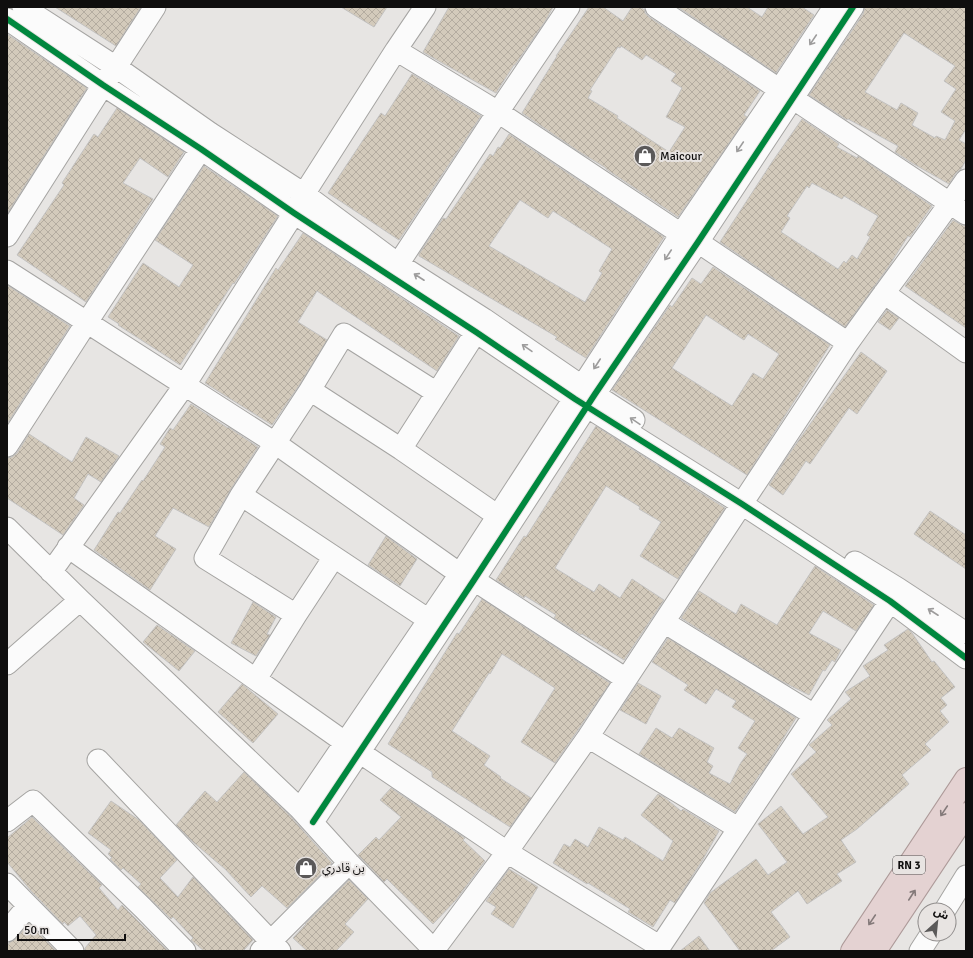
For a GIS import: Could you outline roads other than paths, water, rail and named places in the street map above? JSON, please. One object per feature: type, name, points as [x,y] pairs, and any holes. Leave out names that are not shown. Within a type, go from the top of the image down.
[{"type":"highway","name":"RN 3","points":[[852,951],[966,779]]},
{"type":"highway","name":"RN 3","points":[[875,951],[966,814]]},
{"type":"street","points":[[7,236],[103,85],[155,7]]},
{"type":"street","points":[[51,572],[184,386],[294,213],[304,194],[425,7]]},
{"type":"street","points":[[394,270],[569,7]]},
{"type":"street","points":[[656,7],[958,208]]},
{"type":"street","points":[[787,94],[834,7]]},
{"type":"street","points":[[307,815],[467,577],[690,238],[787,94],[853,7]]},
{"type":"street","points":[[20,14],[116,66],[294,213],[394,270],[480,325],[585,397],[894,595],[966,633]]},
{"type":"street","points":[[20,14],[103,85],[304,194],[394,270]]},
{"type":"street","points":[[396,50],[498,112],[848,343]]},
{"type":"street","points":[[7,446],[86,322],[205,141]]},
{"type":"street","points":[[7,528],[80,600],[307,815],[349,863],[434,951],[507,852],[588,737],[848,343],[884,293],[958,208],[966,180]]},
{"type":"street","points":[[7,271],[275,443],[467,577],[626,679]]},
{"type":"street","points":[[884,293],[966,352]]},
{"type":"street","points":[[401,450],[480,325]]},
{"type":"street","points":[[296,614],[205,558],[241,495],[310,390],[344,334],[437,393]]},
{"type":"street","points":[[310,390],[498,516]]},
{"type":"street","points":[[467,577],[498,516],[585,397]]},
{"type":"street","points":[[241,495],[435,625]]},
{"type":"street","points":[[68,547],[352,747],[507,852],[658,949],[894,595]]},
{"type":"street","points":[[256,679],[296,614],[334,557]]},
{"type":"street","points":[[894,595],[966,658]]},
{"type":"street","points":[[7,664],[80,600]]},
{"type":"street","points":[[664,622],[814,715]]},
{"type":"street","points":[[588,737],[738,828]]},
{"type":"street","points":[[98,760],[270,948],[349,863]]},
{"type":"street","points":[[7,821],[33,801],[185,951]]},
{"type":"street","points":[[950,902],[966,876]]},
{"type":"street","points":[[7,884],[73,951]]},
{"type":"street","points":[[7,931],[28,906]]},
{"type":"street","points":[[920,951],[926,942]]},
{"type":"place","name":"Maicour","points":[[645,156]]},
{"type":"place","name":"بن قادري","points":[[306,868]]}]
